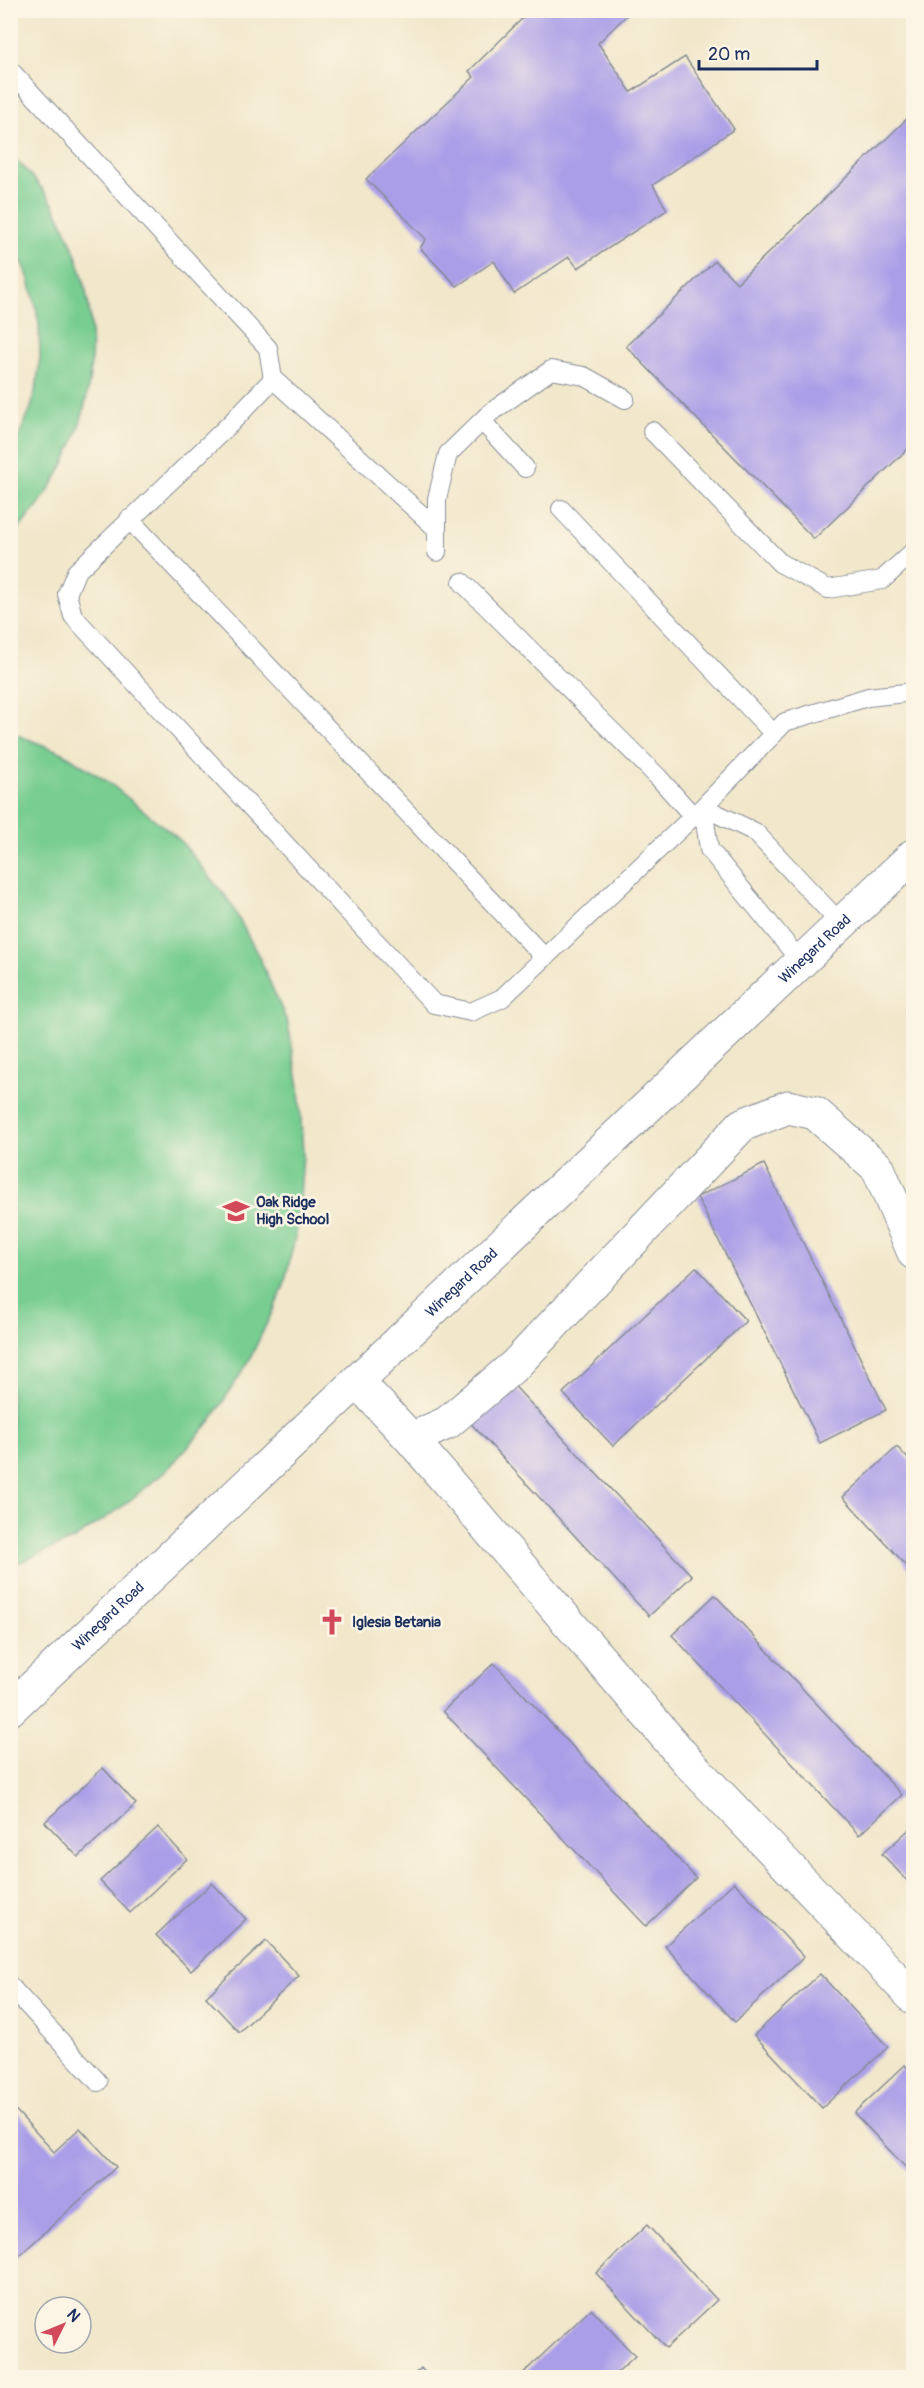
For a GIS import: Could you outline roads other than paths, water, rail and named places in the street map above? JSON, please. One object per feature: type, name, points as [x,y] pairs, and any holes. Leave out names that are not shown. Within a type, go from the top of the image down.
[{"type":"street","name":"Winegard Road","points":[[10,1710],[914,855]]},
{"type":"street","points":[[411,1439],[447,1424],[515,1365],[742,1125],[788,1107],[815,1113],[878,1168],[914,1253]]},
{"type":"street","points":[[357,1382],[411,1439],[688,1762],[914,1998]]},
{"type":"lane","points":[[10,70],[268,348],[273,379],[437,529]]},
{"type":"lane","points":[[437,552],[437,499],[448,454],[490,413],[551,370],[584,376],[625,399]]},
{"type":"lane","points":[[273,379],[231,423],[76,572],[67,594],[73,616],[434,1004],[471,1012],[502,998],[698,811],[785,722],[868,697],[914,692]]},
{"type":"lane","points":[[482,421],[525,468]]},
{"type":"lane","points":[[652,431],[780,563],[828,589],[882,580],[914,551]]},
{"type":"lane","points":[[561,509],[774,734]]},
{"type":"lane","points":[[129,519],[544,957]]},
{"type":"lane","points":[[462,582],[658,777],[698,811],[755,832],[841,924]]},
{"type":"lane","points":[[698,811],[709,849],[801,962]]},
{"type":"lane","points":[[10,1986],[99,2082]]},
{"type":"place","name":"Oak Ridge High School","points":[[236,1211]]},
{"type":"place","name":"Iglesia Betania","points":[[332,1622]]}]
